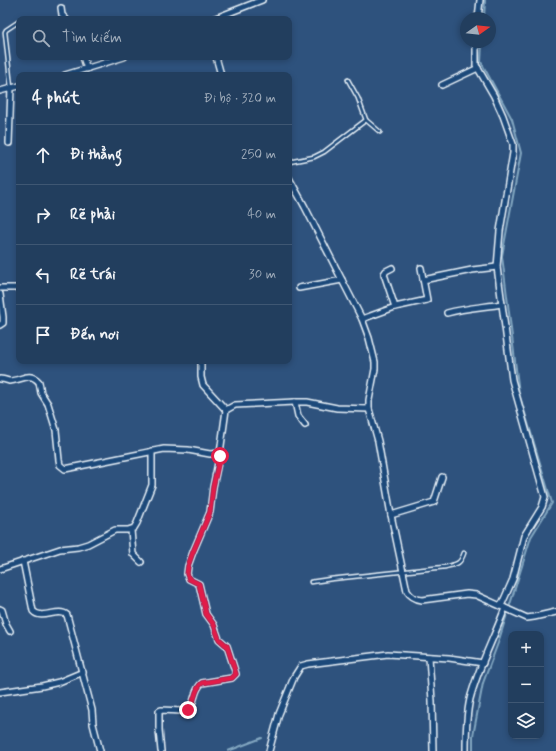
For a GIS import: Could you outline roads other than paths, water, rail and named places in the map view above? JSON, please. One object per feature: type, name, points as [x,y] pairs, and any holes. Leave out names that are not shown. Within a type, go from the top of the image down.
[{"type":"street","points":[[221,16],[262,0]]},
{"type":"street","points":[[479,12],[480,0]]},
{"type":"street","points":[[61,8],[63,16]]},
{"type":"street","points":[[466,751],[468,714],[472,693],[513,579],[524,536],[542,507],[544,500],[535,459],[512,380],[497,267],[500,231],[513,153],[513,144],[498,104],[478,68],[476,62],[476,48]]},
{"type":"street","points":[[84,60],[87,69]]},
{"type":"street","points":[[76,72],[115,60]]},
{"type":"street","points":[[217,60],[220,72]]},
{"type":"street","points":[[442,85],[478,68]]},
{"type":"street","points":[[0,91],[16,87]]},
{"type":"street","points":[[9,143],[11,88]]},
{"type":"street","points":[[292,183],[317,228],[362,318],[375,362],[369,409],[378,441],[409,595],[417,600],[471,594],[479,596],[526,618],[556,612]]},
{"type":"street","points":[[423,280],[472,270],[497,267]]},
{"type":"street","points":[[392,268],[386,270],[384,274],[395,307]]},
{"type":"street","points":[[362,318],[395,307],[428,300],[421,268]]},
{"type":"street","points":[[299,288],[342,280]]},
{"type":"street","points":[[0,288],[16,288]]},
{"type":"street","points":[[0,294],[3,323],[0,325]]},
{"type":"street","points":[[447,313],[464,309],[502,304]]},
{"type":"street","points":[[201,364],[201,377],[203,385],[226,410]]},
{"type":"street","points":[[0,379],[11,381],[30,376],[39,382],[41,393],[48,404],[56,430],[60,465],[65,469],[164,449],[188,450],[210,454],[220,453]]},
{"type":"street","points":[[226,410],[235,405],[295,402],[307,402],[337,408],[369,409]]},
{"type":"street","points":[[295,402],[298,416],[305,425]]},
{"type":"street","points":[[161,751],[159,711],[188,710],[192,706],[196,690],[202,683],[232,678],[236,674],[227,646],[219,639],[214,625],[206,614],[199,584],[189,579],[187,574],[193,552],[210,512],[226,410]]},
{"type":"street","points":[[0,569],[60,549],[88,544],[115,530],[131,530],[134,528],[138,523],[152,485],[152,451]]},
{"type":"street","points":[[392,515],[434,502],[442,477]]},
{"type":"street","points":[[131,530],[134,554],[141,562]]},
{"type":"street","points":[[23,561],[33,611],[40,615],[62,613],[67,615],[83,672],[100,751]]},
{"type":"street","points":[[0,609],[2,610],[6,624],[10,630]]},
{"type":"street","points":[[269,751],[279,714],[297,670],[301,666],[388,654],[483,663]]},
{"type":"street","points":[[429,657],[433,751]]},
{"type":"street","points":[[0,692],[59,682],[83,672]]},
{"type":"lane","points":[[11,88],[5,32],[16,23]]},
{"type":"lane","points":[[348,80],[358,98],[366,120],[380,132]]},
{"type":"lane","points":[[292,161],[314,157],[324,152],[366,120]]},
{"type":"lane","points":[[312,582],[454,565],[462,561],[464,553]]},
{"type":"waterway","points":[[484,12],[485,0]]},
{"type":"waterway","points":[[473,751],[473,736],[483,683],[498,643],[531,537],[552,503],[519,393],[502,256],[521,153],[512,119],[481,62],[482,48]]},
{"type":"waterway","points":[[228,751],[262,738]]}]
